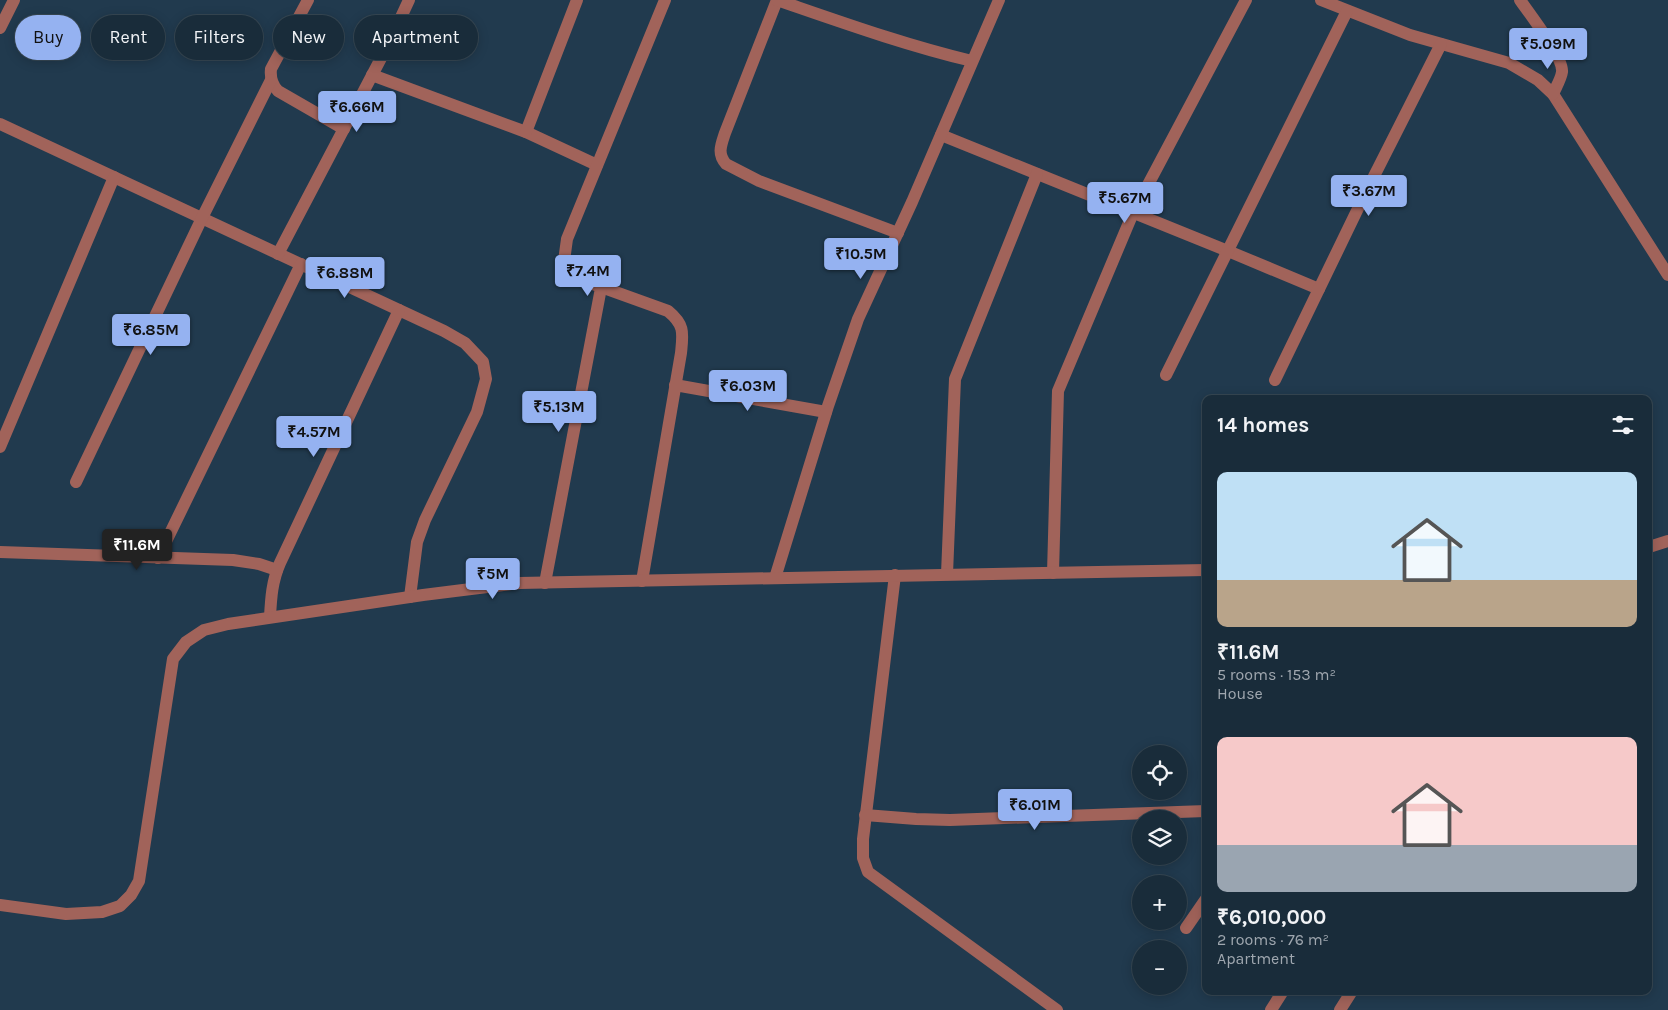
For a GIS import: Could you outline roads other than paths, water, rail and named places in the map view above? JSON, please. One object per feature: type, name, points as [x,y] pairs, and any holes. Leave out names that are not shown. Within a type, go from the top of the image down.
[{"type":"street","points":[[0,28],[14,0]]},
{"type":"street","points":[[308,0],[271,69],[271,80],[274,88],[278,91],[344,129]]},
{"type":"street","points":[[278,254],[409,0]]},
{"type":"street","points":[[526,132],[577,0]]},
{"type":"street","points":[[642,581],[683,330],[677,318],[668,311],[601,288],[567,267],[564,261],[567,239],[665,0]]},
{"type":"street","points":[[898,234],[759,181],[726,164],[722,160],[720,148],[725,133],[777,0],[879,36],[972,61]]},
{"type":"street","points":[[775,578],[826,412],[858,319],[898,234],[998,0]]},
{"type":"street","points":[[1053,573],[1058,391],[1134,213],[1246,0]]},
{"type":"street","points":[[1321,0],[1410,35],[1508,63],[1538,80],[1553,94],[1668,275]]},
{"type":"street","points":[[1520,0],[1553,48],[1562,66],[1562,74],[1553,94]]},
{"type":"street","points":[[1166,375],[1348,11]]},
{"type":"street","points":[[1276,380],[1319,289],[1441,44]]},
{"type":"street","points":[[372,75],[526,132],[597,165]]},
{"type":"street","points":[[76,482],[202,218],[271,80]]},
{"type":"street","points":[[0,124],[444,331],[465,344],[483,362],[486,379],[477,412],[425,520],[417,542],[410,597]]},
{"type":"street","points":[[941,135],[1319,289]]},
{"type":"street","points":[[947,574],[954,379],[1037,174]]},
{"type":"street","points":[[0,447],[114,177]]},
{"type":"street","points":[[158,558],[301,264]]},
{"type":"street","points":[[545,583],[601,288]]},
{"type":"street","points":[[270,617],[271,593],[277,570],[399,310]]},
{"type":"street","points":[[675,385],[826,412]]},
{"type":"street","points":[[1652,547],[1668,540]]},
{"type":"street","points":[[0,552],[233,560],[259,564],[277,570]]},
{"type":"street","points":[[0,905],[66,914],[102,912],[120,906],[131,895],[139,881],[174,659],[186,642],[204,630],[270,617],[520,583],[1202,570]]},
{"type":"street","points":[[895,575],[863,839],[863,858],[868,872],[1057,1010]]},
{"type":"street","points":[[866,815],[950,820],[1202,811]]},
{"type":"street","points":[[1187,926],[1202,904]]},
{"type":"street","points":[[1271,1010],[1280,995]]},
{"type":"street","points":[[1340,1010],[1349,995]]}]
